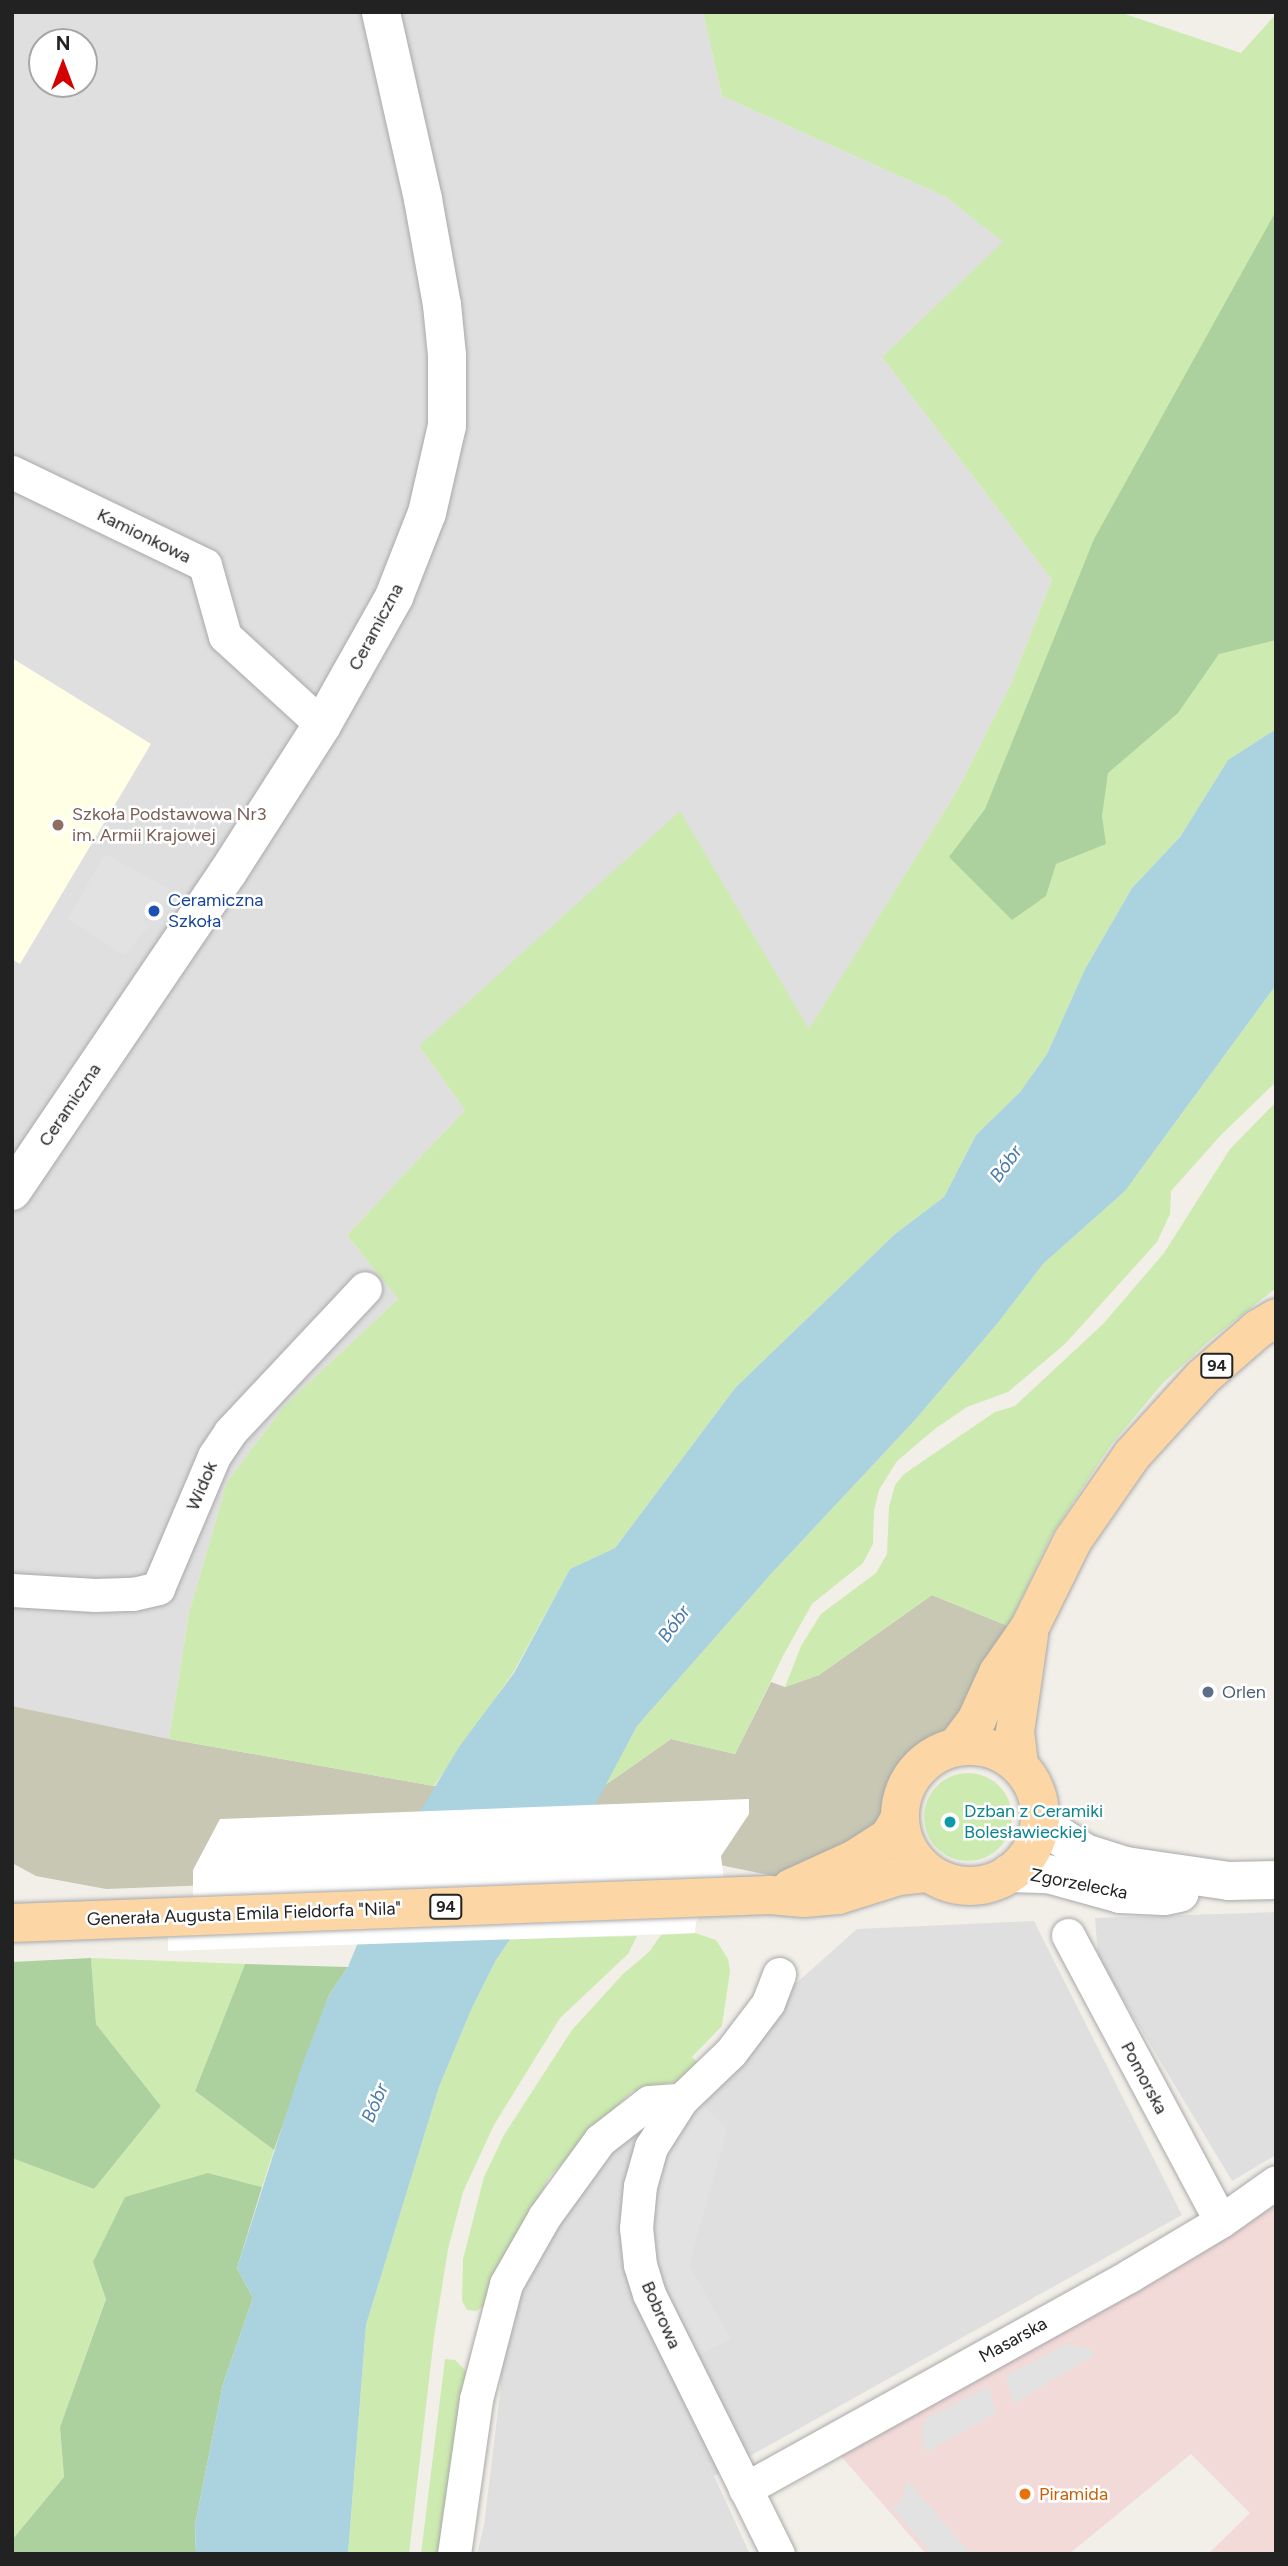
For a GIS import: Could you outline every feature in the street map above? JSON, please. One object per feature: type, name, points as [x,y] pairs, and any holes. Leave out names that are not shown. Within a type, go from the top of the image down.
[{"type":"main road","name":"94","points":[[1030,1626],[1015,1732],[1019,1764],[1033,1784],[1041,1820],[1032,1849],[1010,1873],[984,1885],[964,1886],[928,1873],[907,1850],[899,1820],[900,1804],[907,1782],[922,1764],[957,1746],[977,1719],[998,1673],[1030,1626],[1073,1540],[1132,1455],[1203,1377],[1258,1329],[1276,1318]]},
{"type":"main road","points":[[957,1746],[987,1748],[1019,1764]]},
{"type":"main road","name":"Generała Augusta Emila Fieldorfa \"Nila\"","points":[[770,1895],[804,1884],[855,1859],[889,1837],[899,1820]]},
{"type":"main road","name":"Generała Augusta Emila Fieldorfa \"Nila\"","points":[[12,1923],[770,1895],[804,1898],[838,1895],[899,1875],[928,1873]]},
{"type":"street","name":"Ceramiczna","points":[[19,1168],[228,873],[322,725],[394,597],[427,513],[447,426],[449,386],[442,305],[423,199],[381,12]]},
{"type":"street","name":"Kamionkowa","points":[[12,471],[205,565],[225,636],[322,725]]},
{"type":"street","name":"Widok","points":[[12,1590],[95,1595],[133,1594],[158,1588],[214,1456],[230,1432],[365,1288]]},
{"type":"street","name":"Zgorzelecka","points":[[1041,1820],[1050,1830],[1095,1856],[1150,1871],[1229,1881],[1276,1880]]},
{"type":"street","name":"Zgorzelecka","points":[[1010,1873],[1048,1874],[1120,1894],[1164,1896],[1229,1881]]},
{"type":"street","name":"Pomorska","points":[[1068,1935],[1221,2221]]},
{"type":"street","name":"Bobrowa","points":[[778,2554],[654,2306],[640,2265],[636,2228],[640,2186],[651,2147],[681,2100],[731,2052],[768,2003],[779,1974]]},
{"type":"street","points":[[454,2554],[476,2399],[506,2284],[544,2217],[600,2140],[649,2102],[681,2100]]},
{"type":"street","name":"Masarska","points":[[746,2490],[1118,2282],[1221,2221],[1276,2182]]},
{"type":"shaded area","points":[[12,12],[703,12],[722,96],[946,197],[1004,242],[882,357],[1052,580],[1010,686],[957,791],[809,1030],[419,1046],[465,1110],[347,1235],[398,1299],[284,1406],[227,1482],[189,1613],[169,1739],[12,1706]]},
{"type":"shaded area","name":"Szkoła Podstawowa Nr3 im. Armii Krajowej","points":[[12,658],[151,744],[20,964],[12,959]]},
{"type":"shaded area","points":[[105,854],[169,889],[164,903],[156,899],[142,921],[149,926],[124,955],[68,919]]},
{"type":"shaded area","points":[[932,1595],[1008,1626],[972,1713],[919,1749],[904,1765],[894,1782],[882,1819],[870,1834],[779,1877],[720,1865],[106,1889],[36,1876],[12,1863],[12,1706],[169,1739],[434,1786],[604,1786],[671,1739],[735,1754],[771,1682],[785,1687],[819,1675]]},
{"type":"shaded area","points":[[1276,1912],[1276,2155],[1232,2181],[1098,1957],[1095,1918]]},
{"type":"shaded area","points":[[1034,1921],[1182,2215],[714,2476],[750,2554],[477,2554],[484,2525],[500,2394],[506,2284],[600,2140],[681,2100],[755,2020],[857,1929]]},
{"type":"shaded area","points":[[691,2093],[727,2130],[689,2265],[731,2339],[682,2363],[636,2228]]},
{"type":"shaded area","points":[[1276,2182],[1276,2554],[1208,2554],[1250,2513],[1191,2454],[1069,2554],[926,2554],[828,2441]]},
{"type":"shaded area","points":[[1066,2344],[1089,2348],[1094,2355],[1013,2404],[1006,2376]]},
{"type":"shaded area","points":[[988,2386],[996,2413],[927,2452],[921,2441],[924,2420]]},
{"type":"shaded area","points":[[907,2480],[971,2554],[933,2554],[892,2508],[902,2500]]},
{"type":"green space","points":[[703,12],[1119,12],[1241,53],[1276,14],[1276,729],[1228,760],[1180,837],[1132,888],[1085,969],[1047,1054],[1020,1092],[976,1135],[944,1197],[895,1234],[735,1388],[615,1548],[570,1569],[513,1673],[434,1786],[169,1739],[189,1613],[227,1482],[284,1406],[398,1299],[347,1235],[465,1110],[419,1046],[680,811],[809,1029],[957,791],[1010,686],[1052,580],[882,357],[1003,242],[946,197],[722,96]]},
{"type":"green space","points":[[1276,211],[1276,640],[1219,654],[1178,713],[1108,773],[1102,816],[1106,844],[1056,864],[1046,896],[1012,920],[949,857],[985,809],[1094,539]]},
{"type":"green space","points":[[1276,985],[1276,1082],[1221,1135],[1171,1191],[1170,1214],[1157,1242],[1065,1344],[1008,1392],[967,1407],[936,1428],[897,1461],[879,1490],[874,1511],[873,1544],[863,1563],[812,1604],[735,1754],[671,1739],[604,1786],[637,1726],[771,1574],[915,1420],[997,1324],[1043,1264],[1125,1191]]},
{"type":"green space","points":[[1276,1102],[1276,1288],[1210,1340],[1163,1383],[1110,1446],[1052,1534],[1008,1626],[932,1595],[819,1675],[785,1687],[801,1646],[821,1614],[876,1573],[887,1554],[889,1507],[895,1485],[904,1474],[995,1412],[1015,1406],[1103,1324],[1164,1253],[1230,1149]]},
{"type":"green space","points":[[968,1773],[985,1777],[999,1786],[1008,1800],[1012,1817],[1008,1834],[999,1848],[985,1857],[968,1861],[951,1857],[937,1848],[928,1834],[924,1817],[928,1800],[937,1786],[951,1777]]},
{"type":"green space","points":[[695,1933],[716,1940],[728,1959],[730,1971],[722,2026],[692,2057],[698,2063],[683,2081],[652,2085],[631,2092],[549,2177],[486,2305],[476,2311],[467,2310],[462,2301],[463,2259],[484,2177],[504,2135],[572,2030],[623,1974],[649,1952],[661,1935]]},
{"type":"green space","points":[[637,1936],[628,1954],[560,2018],[494,2125],[463,2192],[448,2249],[434,2337],[409,2554],[348,2554],[366,2325],[439,2087],[471,2010],[496,1960],[511,1939]]},
{"type":"green space","points":[[91,1958],[245,1964],[195,2091],[274,2150],[262,2187],[208,2173],[93,2262],[106,2298],[60,2427],[64,2477],[12,2540],[12,2158],[94,2189],[161,2106],[96,2024]]},
{"type":"green space","points":[[91,1958],[96,2024],[161,2106],[94,2189],[12,2158],[12,1962]]},
{"type":"green space","points":[[245,1964],[348,1967],[329,1995],[274,2150],[195,2091]]},
{"type":"green space","points":[[208,2173],[262,2187],[237,2268],[253,2298],[223,2384],[195,2525],[196,2554],[14,2554],[12,2540],[64,2477],[60,2427],[106,2299],[93,2262],[125,2197]]},
{"type":"green space","points":[[445,2359],[455,2360],[466,2371],[441,2554],[421,2554]]},
{"type":"water","name":"Bóbr","points":[[1276,729],[1276,985],[1125,1191],[1043,1264],[997,1324],[915,1420],[771,1574],[637,1726],[568,1856],[496,1960],[471,2010],[439,2087],[366,2325],[348,2554],[196,2554],[195,2525],[223,2384],[253,2298],[237,2268],[301,2068],[329,1995],[348,1967],[393,1856],[459,1747],[514,1673],[570,1569],[615,1548],[735,1388],[895,1234],[944,1197],[976,1135],[1020,1092],[1047,1054],[1085,969],[1132,888],[1180,837],[1228,760]]},
{"type":"pier","points":[[749,1799],[749,1814],[721,1856],[724,1881],[696,1922],[695,1933],[168,1951],[168,1937],[193,1898],[193,1870],[220,1819]]},
{"type":"place","name":"Szkoła Podstawowa Nr3 im. Armii Krajowej","points":[[58,825]]},
{"type":"place","name":"Ceramiczna Szkoła","points":[[154,911]]},
{"type":"place","name":"Orlen","points":[[1208,1692]]},
{"type":"place","name":"Dzban z Ceramiki Bolesławieckiej","points":[[950,1822]]},
{"type":"place","name":"Piramida","points":[[1025,2494]]}]
